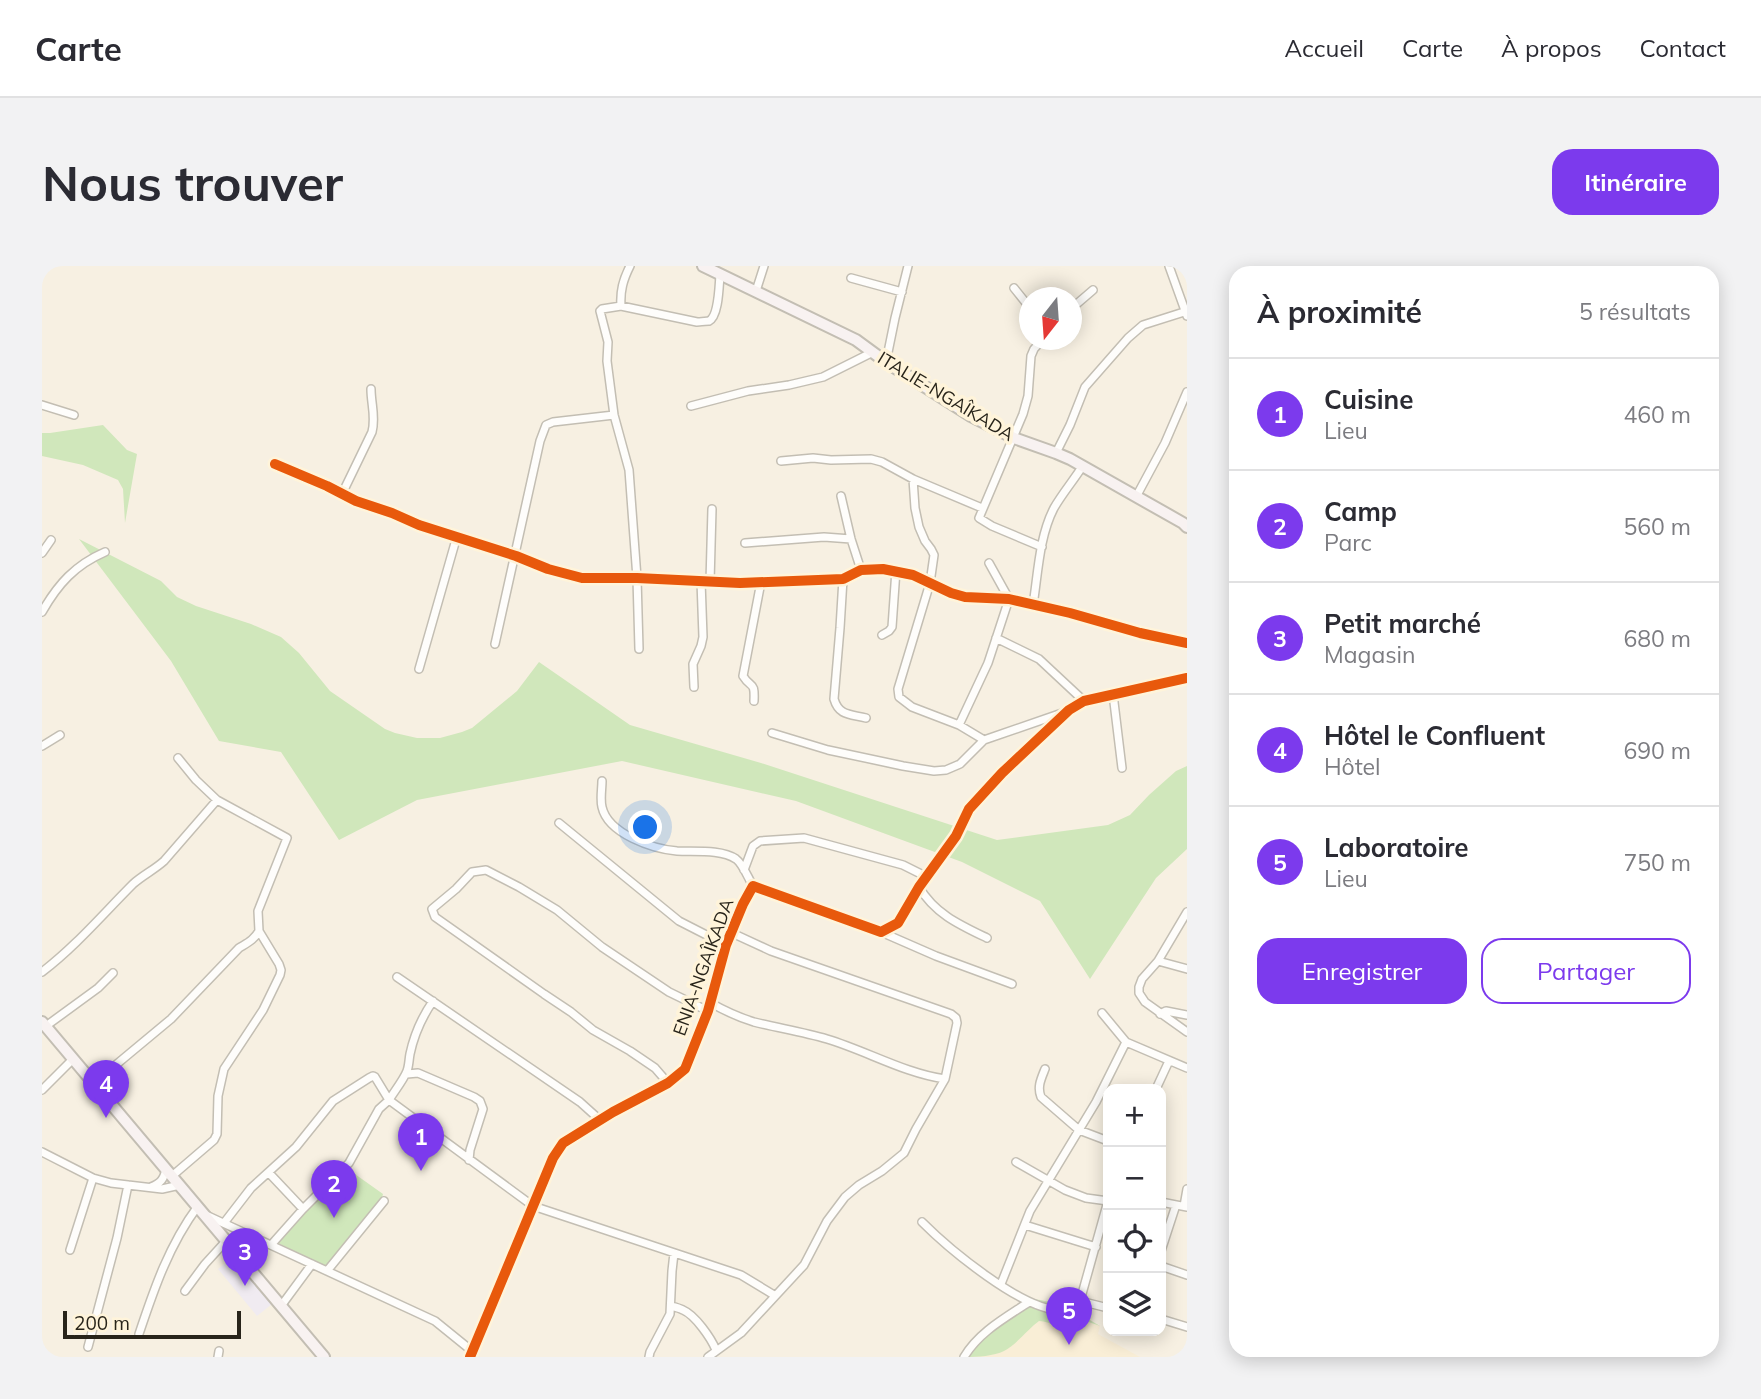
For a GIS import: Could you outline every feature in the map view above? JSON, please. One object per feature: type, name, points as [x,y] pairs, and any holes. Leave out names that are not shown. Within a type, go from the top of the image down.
[{"type":"street","points":[[621,306],[620,293],[630,266]]},
{"type":"street","name":"ITALIE-NGAÎKADA","points":[[704,266],[856,340],[971,416],[1014,439],[1056,453],[1186,524]]},
{"type":"street","points":[[756,291],[764,266]]},
{"type":"street","points":[[886,362],[908,266]]},
{"type":"street","points":[[1056,453],[1085,387],[1128,338],[1143,326],[1186,313],[1169,266]]},
{"type":"street","points":[[639,649],[638,578],[629,470],[614,415],[607,361],[608,342],[600,311],[621,306],[697,322],[709,321],[713,319],[716,311],[720,275]]},
{"type":"street","points":[[850,278],[902,292]]},
{"type":"street","points":[[1014,288],[1019,294]]},
{"type":"street","points":[[1082,299],[1093,290]]},
{"type":"street","points":[[1034,350],[1023,414],[979,516],[981,520],[1042,547]]},
{"type":"street","points":[[691,407],[748,391],[822,377],[873,352]]},
{"type":"street","points":[[342,494],[372,432],[374,410],[371,388]]},
{"type":"street","points":[[1136,497],[1165,443],[1187,392]]},
{"type":"street","points":[[42,405],[75,415]]},
{"type":"street","points":[[495,644],[540,441],[546,425],[614,415]]},
{"type":"street","points":[[781,461],[813,458],[871,459],[982,509]]},
{"type":"street","points":[[275,464],[356,501],[419,525],[582,578],[761,582],[842,579],[861,570],[896,570],[965,597],[1009,599],[1187,643]]},
{"type":"street","points":[[1033,605],[1042,547],[1054,510],[1082,467]]},
{"type":"street","points":[[913,479],[919,527],[934,555],[930,583],[898,689],[899,697],[912,707],[959,726],[984,740]]},
{"type":"street","points":[[841,496],[861,570]]},
{"type":"street","points":[[694,687],[693,664],[703,637],[712,509]]},
{"type":"street","points":[[419,669],[457,536]]},
{"type":"street","points":[[746,543],[824,537],[851,539]]},
{"type":"street","points":[[42,553],[51,540]]},
{"type":"street","points":[[42,612],[45,601],[74,570],[90,558],[105,552]]},
{"type":"street","points":[[959,726],[988,663],[1009,599],[989,563]]},
{"type":"street","points":[[882,635],[892,627],[896,570]]},
{"type":"street","points":[[842,579],[834,699],[842,713],[866,718]]},
{"type":"street","points":[[754,701],[754,689],[743,676],[761,582]]},
{"type":"street","points":[[996,638],[1039,659],[1084,701]]},
{"type":"street","points":[[772,733],[828,750],[903,766],[934,771],[946,770],[960,764],[984,740],[1069,710],[1084,701],[1187,678]]},
{"type":"street","points":[[1113,694],[1122,768]]},
{"type":"street","points":[[881,932],[898,923],[919,887],[956,836],[969,809],[1002,773],[1069,710]]},
{"type":"street","points":[[42,746],[60,735]]},
{"type":"street","points":[[151,1187],[159,1184],[169,1172],[214,1140],[217,1134],[218,1097],[224,1069],[263,1010],[281,970],[259,931],[257,911],[287,838],[217,800],[178,758]]},
{"type":"street","points":[[602,781],[601,806],[606,819],[617,829],[631,838],[656,847],[729,856],[738,860],[753,886]]},
{"type":"street","points":[[42,972],[82,937],[134,883],[164,861],[217,800]]},
{"type":"street","points":[[559,823],[679,921],[726,946]]},
{"type":"street","points":[[744,870],[753,846],[760,841],[804,838],[903,864],[927,877]]},
{"type":"street","points":[[668,1083],[655,1068],[593,1030],[435,917],[432,909],[471,872],[486,870],[557,910],[602,947],[669,992],[708,1011]]},
{"type":"street","name":"ENIA-NGAÎKADA","points":[[471,1354],[553,1158],[563,1143],[668,1083],[685,1069],[708,1011],[726,946],[753,886],[881,932],[1012,984]]},
{"type":"street","points":[[919,887],[927,900],[941,913],[987,938]]},
{"type":"street","points":[[1187,912],[1184,926],[1142,979],[1139,987],[1142,999],[1187,1032]]},
{"type":"street","points":[[94,1083],[171,1019],[239,948],[256,937],[259,931]]},
{"type":"street","points":[[708,1357],[741,1332],[804,1265],[827,1222],[845,1197],[904,1153],[945,1079],[957,1023],[951,1014],[771,951],[732,933]]},
{"type":"street","points":[[1158,961],[1187,969]]},
{"type":"street","points":[[113,973],[98,988],[44,1024],[324,1357]]},
{"type":"street","points":[[397,977],[580,1102],[600,1120]]},
{"type":"street","points":[[407,1074],[416,1033],[433,1001]]},
{"type":"street","points":[[709,1002],[752,1021],[827,1039],[927,1076],[945,1079]]},
{"type":"street","points":[[1160,1014],[1166,1011],[1187,1015]]},
{"type":"street","points":[[1102,1013],[1126,1042],[1187,1068]]},
{"type":"street","points":[[1001,1284],[1030,1211],[1096,1102],[1126,1042]]},
{"type":"street","points":[[42,1090],[73,1059]]},
{"type":"street","points":[[1158,1084],[1169,1061]]},
{"type":"street","points":[[1045,1069],[1039,1084],[1041,1097],[1079,1130],[1103,1139]]},
{"type":"street","points":[[271,1245],[349,1163],[379,1109],[389,1100],[407,1074],[418,1073],[480,1101],[484,1109],[469,1160]]},
{"type":"street","points":[[224,1223],[251,1188],[296,1147],[333,1101],[369,1078],[375,1077],[389,1100],[533,1206],[741,1275],[774,1295]]},
{"type":"street","points":[[42,1152],[93,1178],[162,1189],[180,1185]]},
{"type":"street","points":[[1016,1162],[1065,1190],[1086,1198],[1103,1200]]},
{"type":"street","points":[[269,1173],[303,1209]]},
{"type":"street","points":[[70,1250],[93,1178]]},
{"type":"street","points":[[88,1347],[128,1185]]},
{"type":"street","points":[[1166,1240],[1187,1189]]},
{"type":"street","points":[[327,1271],[384,1201]]},
{"type":"street","points":[[201,1210],[435,1321],[471,1354]]},
{"type":"street","points":[[139,1334],[151,1296],[182,1228],[201,1210]]},
{"type":"street","points":[[1080,1301],[1106,1210]]},
{"type":"street","points":[[922,1222],[940,1240],[1029,1302],[1050,1309],[1064,1310],[1080,1301],[1103,1307]]},
{"type":"street","points":[[1025,1225],[1096,1247]]},
{"type":"street","points":[[185,1291],[226,1241]]},
{"type":"street","points":[[649,1357],[666,1323],[671,1306],[674,1253]]},
{"type":"street","points":[[281,1306],[312,1264]]},
{"type":"street","points":[[1166,1268],[1187,1275]]},
{"type":"street","points":[[964,1357],[988,1329],[1029,1302]]},
{"type":"street","points":[[671,1306],[684,1310],[696,1321],[716,1350]]},
{"type":"street","points":[[1166,1321],[1187,1327]]},
{"type":"shaded area","points":[[234,1257],[272,1304],[257,1316],[218,1269]]},
{"type":"shaded area","points":[[1040,1300],[1076,1311],[1100,1326],[1098,1334],[1140,1357],[965,1357]]},
{"type":"green space","points":[[103,425],[127,450],[137,454],[125,523],[123,489],[118,480],[83,465],[42,456],[42,433]]},
{"type":"green space","points":[[79,539],[161,581],[177,597],[281,637],[299,653],[330,691],[395,733],[417,738],[440,738],[472,728],[517,691],[539,662],[630,725],[761,763],[997,840],[1108,825],[1130,815],[1176,771],[1187,766],[1187,849],[1156,878],[1090,979],[1040,901],[962,862],[796,801],[622,761],[417,800],[339,840],[281,752],[219,741],[171,661]]},
{"type":"green space","points":[[345,1167],[383,1194],[379,1209],[330,1269],[276,1242]]},
{"type":"green space","points":[[1033,1299],[1059,1305],[1100,1326],[1083,1320],[1072,1333],[1039,1321],[1004,1351],[965,1357],[985,1332]]},
{"type":"cycle path","points":[[275,464],[356,501],[419,525],[582,578],[740,583],[843,579],[861,570],[883,569],[913,575],[965,597],[1009,599],[1187,643]]},
{"type":"cycle path","points":[[470,1357],[553,1158],[563,1143],[613,1112],[668,1083],[685,1069],[708,1011],[726,945],[753,886],[881,932],[898,923],[919,887],[956,836],[969,809],[1002,773],[1069,710],[1084,701],[1187,678]]},
{"type":"place","name":"Hôtel le Confluent","points":[[106,1118]]},
{"type":"place","name":"Cuisine","points":[[421,1171]]},
{"type":"place","name":"Camp","points":[[334,1218]]},
{"type":"place","name":"Petit marché","points":[[245,1286]]},
{"type":"place","name":"Laboratoire","points":[[1069,1345]]}]
